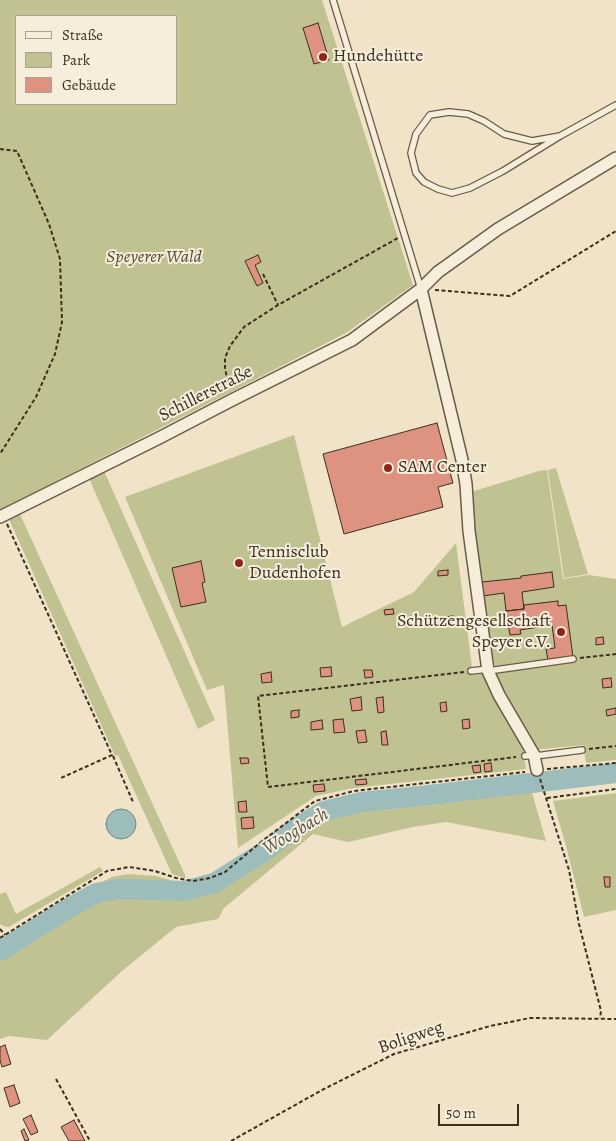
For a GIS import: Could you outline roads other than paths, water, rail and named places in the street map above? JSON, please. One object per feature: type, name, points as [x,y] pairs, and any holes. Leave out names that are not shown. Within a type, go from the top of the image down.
[{"type":"street","name":"Schillerstraße","points":[[1,516],[352,340],[421,289],[438,272],[498,229],[616,158]]},
{"type":"street","points":[[421,289],[462,460],[466,484],[468,531],[488,670],[538,772]]},
{"type":"lane","points":[[332,0],[421,289]]},
{"type":"lane","points":[[560,136],[532,141],[504,134],[484,121],[468,114],[449,112],[430,115],[416,134],[411,154],[416,173],[424,182],[452,193],[470,188],[503,171],[616,105]]},
{"type":"lane","points":[[471,671],[573,659]]},
{"type":"lane","points":[[529,756],[582,750]]},
{"type":"water","points":[[121,809],[132,813],[136,824],[132,835],[121,839],[110,835],[106,824],[110,813]]},
{"type":"waterway","name":"Woogbach","points":[[0,951],[96,893],[119,889],[184,891],[214,883],[324,811],[361,802],[616,773]]},
{"type":"place","name":"Hundehütte","points":[[323,57]]},
{"type":"place","name":"SAM Center","points":[[388,468]]},
{"type":"place","name":"Tennisclub Dudenhofen","points":[[239,563]]},
{"type":"place","name":"Schützengesellschaft Speyer e.V.","points":[[561,632]]},
{"type":"park label","name":"Speyerer Wald","points":[[154,258]]}]
